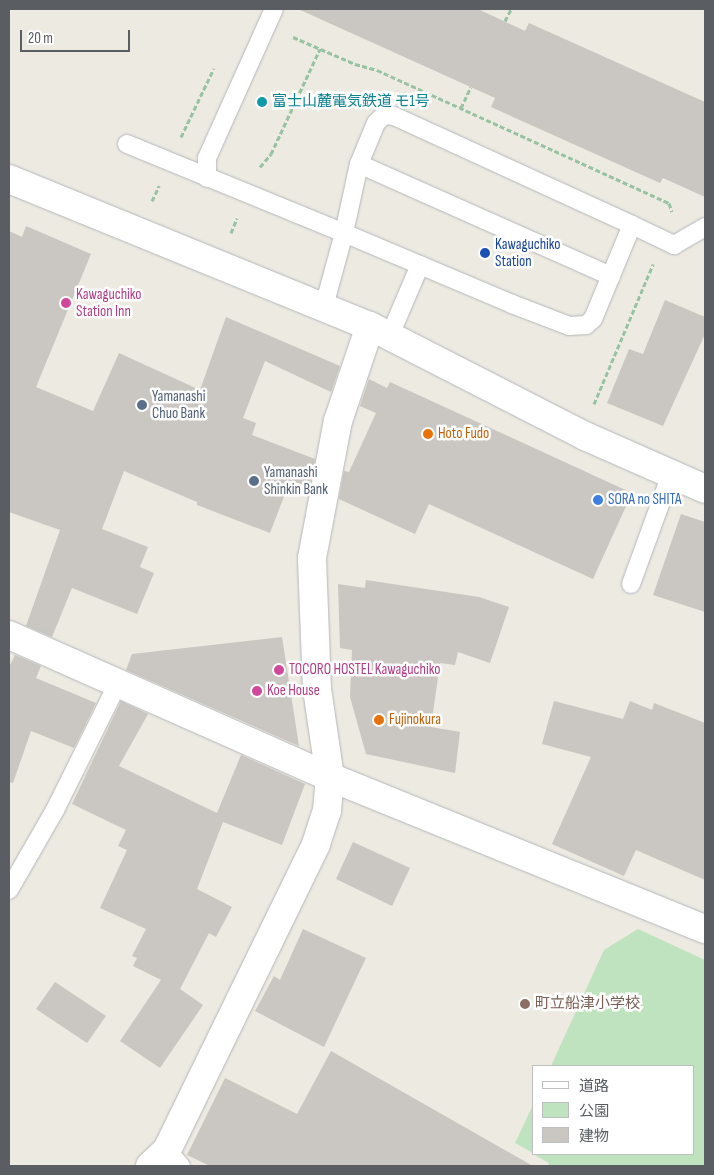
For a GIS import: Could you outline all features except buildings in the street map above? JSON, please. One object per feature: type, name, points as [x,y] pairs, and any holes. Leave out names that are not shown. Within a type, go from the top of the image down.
[{"type":"street","points":[[9,180],[324,306],[380,331],[585,436],[705,489]]},
{"type":"street","points":[[166,1161],[316,844],[327,812],[330,777],[317,689],[312,558],[338,421],[380,331]]},
{"type":"street","points":[[9,635],[330,777],[705,929]]},
{"type":"lane","points":[[207,178],[207,158],[274,9]]},
{"type":"lane","points":[[324,306],[360,164],[376,122],[384,115],[394,116],[674,245],[705,227]]},
{"type":"lane","points":[[127,144],[528,310],[579,327],[593,319],[632,226]]},
{"type":"lane","points":[[360,164],[611,276]]},
{"type":"lane","points":[[380,331],[420,265]]},
{"type":"lane","points":[[631,584],[671,474]]},
{"type":"lane","points":[[9,890],[56,810],[118,683]]},
{"type":"path","points":[[505,22],[511,9]]},
{"type":"path","points":[[231,234],[254,174],[271,154],[320,49]]},
{"type":"path","points":[[152,201],[215,65]]},
{"type":"path","points":[[461,108],[471,87]]},
{"type":"green space","points":[[638,929],[705,960],[705,1166],[548,1166],[549,1163],[535,1155],[694,1155],[694,1065],[551,1065],[604,950]]},
{"type":"green space","points":[[532,1107],[532,1152],[515,1143]]},
{"type":"place","name":"富士山麓電気鉄道 モ1号","points":[[262,102]]},
{"type":"place","name":"Kawaguchiko Station","points":[[485,253]]},
{"type":"place","name":"Kawaguchiko Station Inn","points":[[66,303]]},
{"type":"place","name":"Yamanashi Chuo Bank","points":[[142,405]]},
{"type":"place","name":"Hoto Fudo","points":[[428,434]]},
{"type":"place","name":"Yamanashi Shinkin Bank","points":[[254,481]]},
{"type":"place","name":"SORA no SHITA","points":[[598,500]]},
{"type":"place","name":"TOCORO HOSTEL Kawaguchiko","points":[[279,670]]},
{"type":"place","name":"Koe House","points":[[257,691]]},
{"type":"place","name":"Fujinokura","points":[[379,720]]},
{"type":"place","name":"町立船津小学校","points":[[525,1004]]}]
